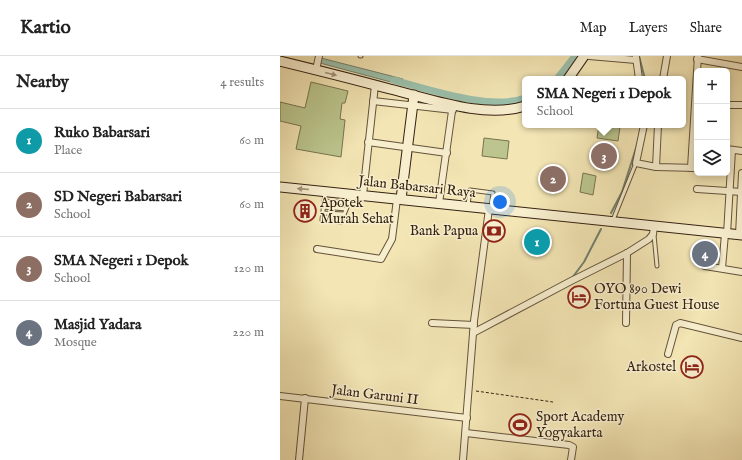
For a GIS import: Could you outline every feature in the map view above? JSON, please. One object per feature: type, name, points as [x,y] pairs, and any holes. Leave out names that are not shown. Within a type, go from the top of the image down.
[{"type":"street","points":[[317,67],[319,56]]},
{"type":"street","points":[[570,76],[584,56]]},
{"type":"street","points":[[589,56],[636,58],[638,76]]},
{"type":"street","points":[[664,76],[667,56]]},
{"type":"street","points":[[697,68],[697,57],[742,67]]},
{"type":"street","points":[[280,61],[317,67],[453,107]]},
{"type":"street","points":[[362,195],[375,85]]},
{"type":"street","points":[[317,249],[381,259],[392,239],[414,95]]},
{"type":"street","points":[[373,101],[413,106],[453,107],[493,111],[522,106]]},
{"type":"street","points":[[730,105],[742,105]]},
{"type":"street","points":[[439,203],[453,107]]},
{"type":"street","points":[[643,128],[636,163],[656,167],[694,168]]},
{"type":"street","points":[[656,167],[658,128]]},
{"type":"street","points":[[368,142],[447,153]]},
{"type":"street","points":[[399,199],[404,187],[407,147]]},
{"type":"street","points":[[730,150],[742,151]]},
{"type":"street","points":[[741,235],[742,173]]},
{"type":"street","points":[[722,268],[730,192],[729,176]]},
{"type":"street","name":"Jalan Babarsari Raya","points":[[280,187],[607,222],[654,230],[741,235]]},
{"type":"street","points":[[697,190],[742,192]]},
{"type":"street","points":[[463,460],[473,333],[490,209]]},
{"type":"street","points":[[473,333],[571,280],[626,253],[649,239],[654,230]]},
{"type":"street","points":[[626,253],[626,323]]},
{"type":"street","points":[[705,266],[742,272]]},
{"type":"street","points":[[432,323],[474,325]]},
{"type":"street","points":[[668,354],[676,326],[680,323],[742,338]]},
{"type":"street","name":"Jalan Garuni II","points":[[280,396],[467,418]]},
{"type":"street","points":[[299,460],[305,398]]},
{"type":"street","points":[[466,433],[569,445],[573,447],[571,460]]},
{"type":"lane","points":[[607,222],[636,163]]},
{"type":"lane","points":[[468,207],[470,190],[493,192],[490,209]]},
{"type":"lane","points":[[325,191],[322,220],[341,222],[352,194]]},
{"type":"lane","points":[[324,201],[348,203]]},
{"type":"lane","points":[[324,207],[346,209]]},
{"type":"lane","points":[[323,213],[344,214]]},
{"type":"lane","points":[[654,230],[657,266]]},
{"type":"path","points":[[404,187],[441,192]]},
{"type":"path","points":[[469,390],[553,402]]},
{"type":"green space","points":[[311,82],[348,91],[345,103],[342,103],[340,119],[345,120],[341,157],[296,149],[301,126],[280,121],[280,102],[305,108]]},
{"type":"green space","points":[[599,128],[620,128],[618,141],[597,138]]},
{"type":"green space","points":[[484,138],[509,141],[507,159],[482,156]]},
{"type":"green space","points":[[583,173],[596,176],[593,195],[580,192]]},
{"type":"shaded area","points":[[321,58],[403,79],[402,85],[320,63]]},
{"type":"waterway","points":[[559,76],[575,56]]},
{"type":"waterway","points":[[639,56],[644,76]]},
{"type":"waterway","points":[[393,80],[441,93],[478,100],[495,102],[522,99]]},
{"type":"waterway","points":[[611,213],[622,192],[638,142]]},
{"type":"waterway","points":[[572,278],[584,262],[601,229]]},
{"type":"place","name":"SMA Negeri 1 Depok","points":[[604,156]]},
{"type":"place","name":"SD Negeri Babarsari","points":[[553,179]]},
{"type":"place","name":"Apotek Murah Sehat","points":[[305,211]]},
{"type":"place","name":"Bank Papua","points":[[494,231]]},
{"type":"place","name":"Ruko Babarsari","points":[[537,242]]},
{"type":"place","name":"Masjid Yadara","points":[[705,254]]},
{"type":"place","name":"OYO 890 Dewi Fortuna Guest House","points":[[579,297]]},
{"type":"place","name":"Arkostel","points":[[692,367]]},
{"type":"place","name":"Sport Academy Yogyakarta","points":[[520,425]]}]
